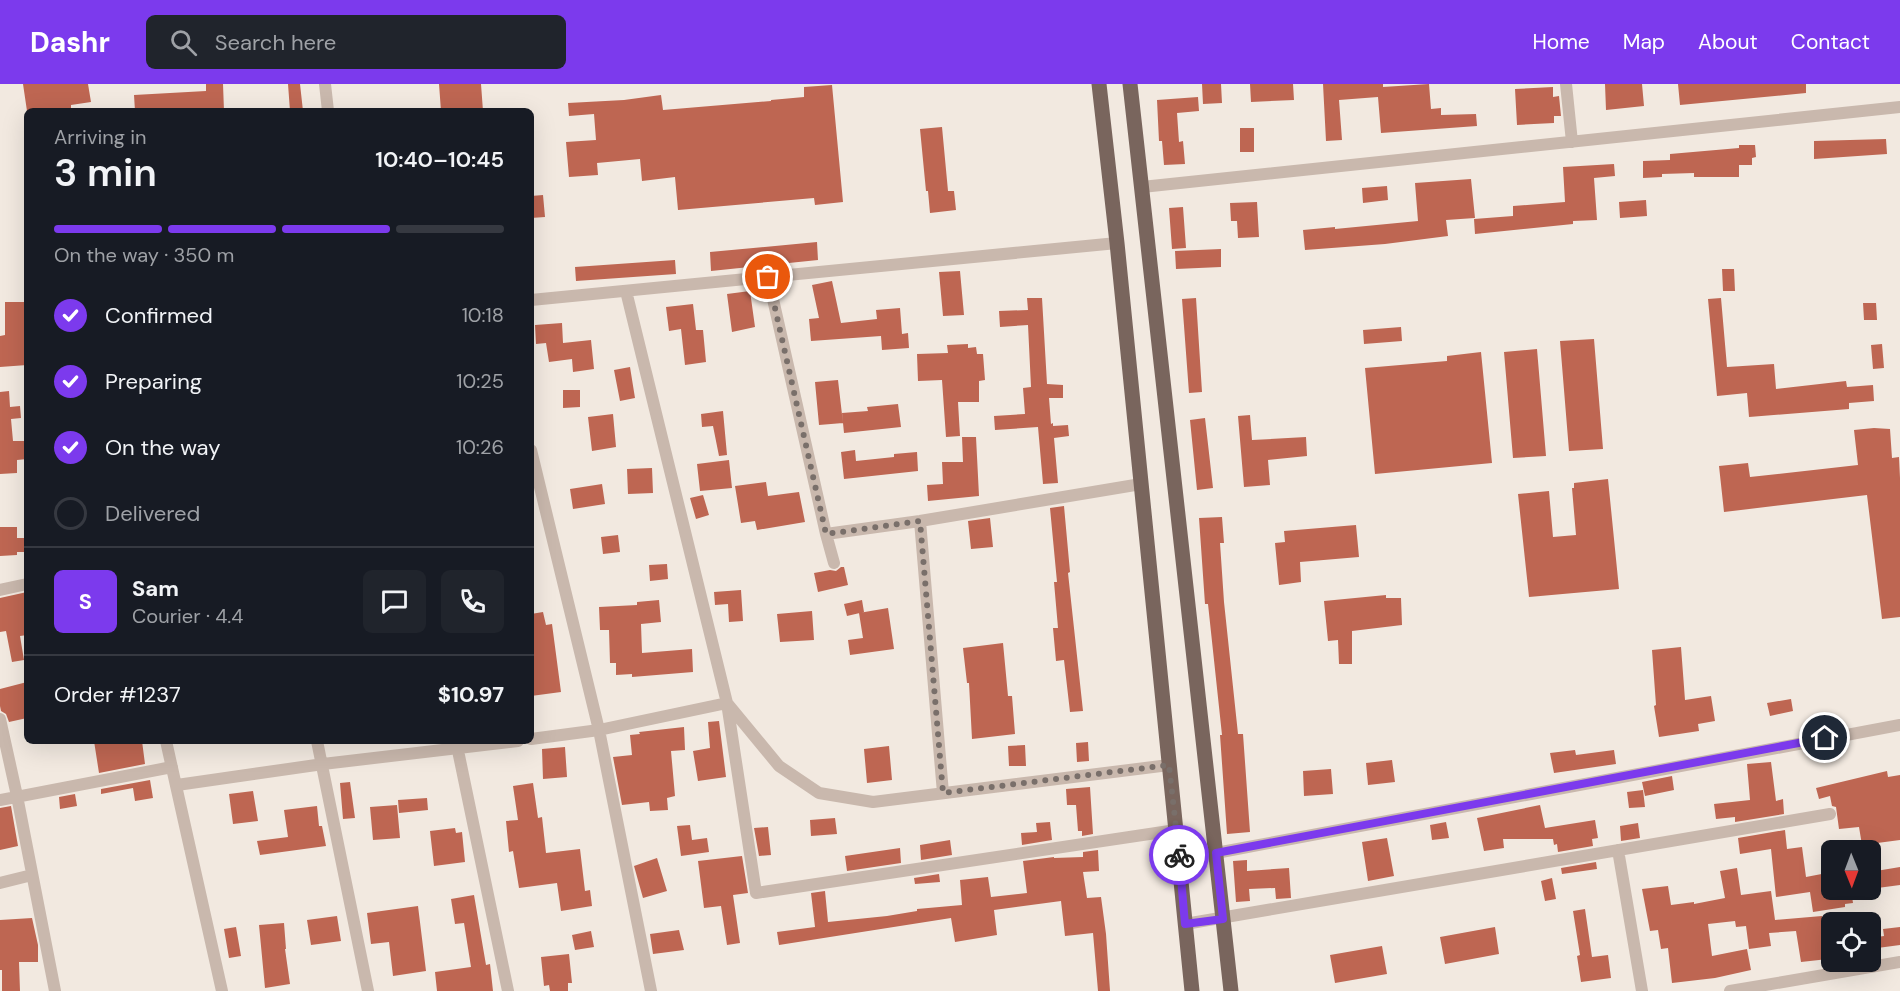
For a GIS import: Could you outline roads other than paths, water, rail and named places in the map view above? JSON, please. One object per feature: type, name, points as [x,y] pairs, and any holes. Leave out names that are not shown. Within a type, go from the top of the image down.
[{"type":"main road","points":[[1099,84],[1192,991]]},
{"type":"main road","points":[[1130,84],[1231,991]]},
{"type":"street","points":[[325,84],[328,108]]},
{"type":"street","points":[[1566,84],[1572,142]]},
{"type":"street","points":[[1142,187],[1900,108]]},
{"type":"street","points":[[534,300],[1117,243]]},
{"type":"street","points":[[768,277],[834,563]]},
{"type":"street","points":[[626,291],[727,703],[756,892],[1176,830]]},
{"type":"street","points":[[534,462],[599,730],[651,991]]},
{"type":"street","points":[[826,534],[920,521],[1141,484]]},
{"type":"street","points":[[920,521],[943,793]]},
{"type":"street","points":[[0,590],[24,585]]},
{"type":"street","points":[[534,739],[599,730],[727,703]]},
{"type":"street","points":[[727,703],[778,766],[819,793],[873,802],[1169,765]]},
{"type":"street","points":[[0,719],[55,991]]},
{"type":"street","points":[[1216,853],[1900,724]]},
{"type":"street","points":[[167,744],[222,991]]},
{"type":"street","points":[[319,744],[368,991]]},
{"type":"street","points":[[177,785],[472,744]]},
{"type":"street","points":[[457,745],[508,991]]},
{"type":"street","points":[[0,800],[172,767]]},
{"type":"street","points":[[1185,924],[1830,814]]},
{"type":"street","points":[[1618,850],[1642,991]]},
{"type":"street","points":[[0,883],[32,875]]},
{"type":"street","points":[[1730,991],[1754,989],[1900,962]]}]
